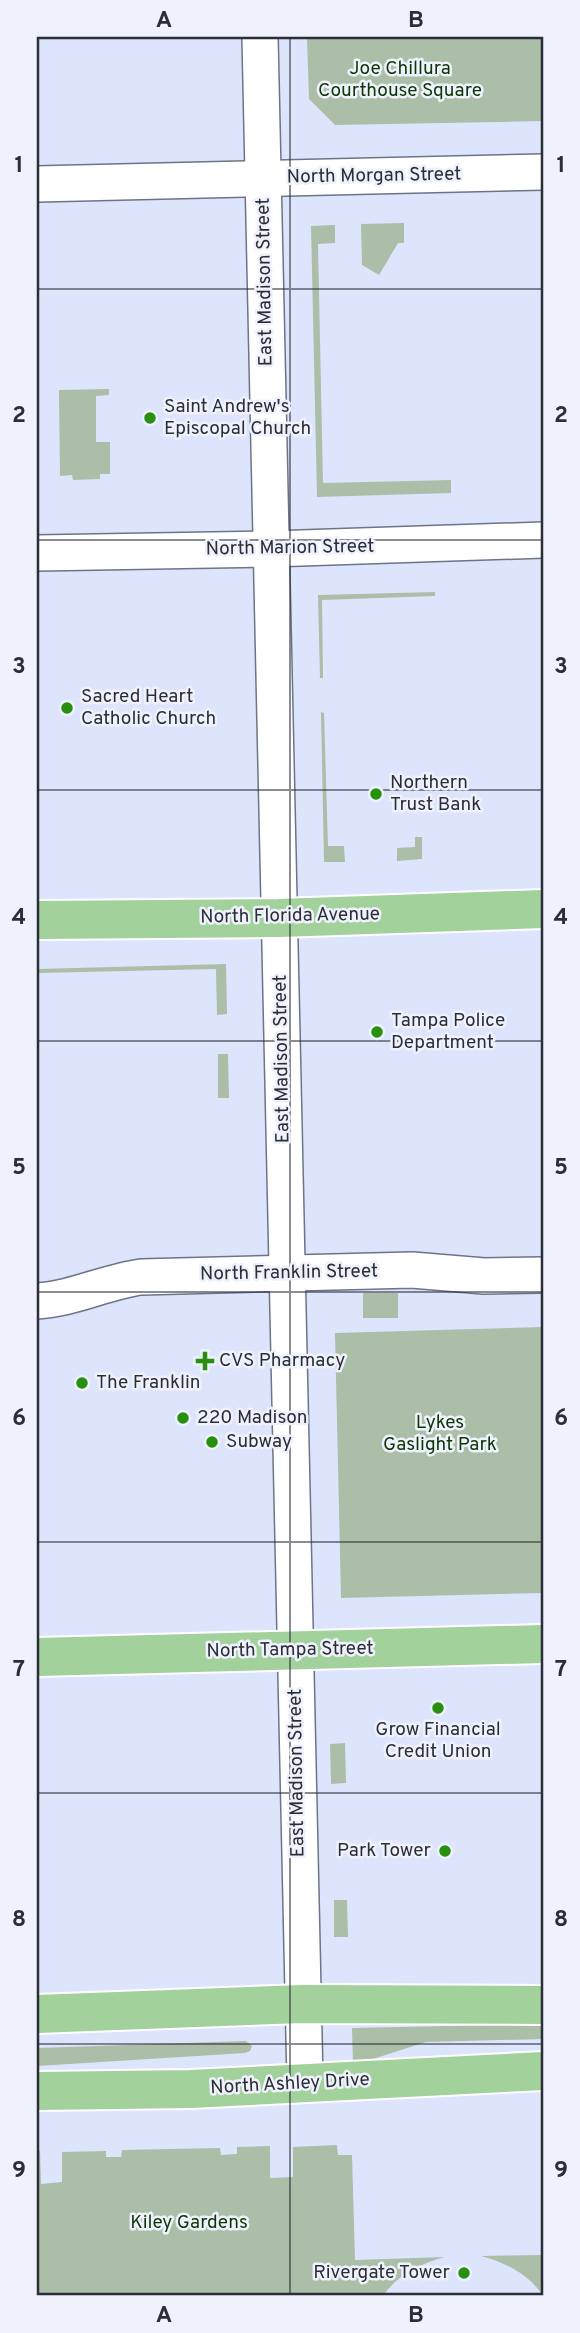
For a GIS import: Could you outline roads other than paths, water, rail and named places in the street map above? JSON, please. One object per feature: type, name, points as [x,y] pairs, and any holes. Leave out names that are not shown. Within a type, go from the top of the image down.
[{"type":"main road","name":"North Florida Avenue","points":[[37,920],[279,918],[543,909]]},
{"type":"main road","name":"North Tampa Street","points":[[37,1657],[543,1644]]},
{"type":"main road","points":[[37,2014],[302,2004],[543,2005]]},
{"type":"main road","name":"North Ashley Drive","points":[[37,2091],[191,2089],[543,2071]]},
{"type":"street","name":"East Madison Street","points":[[260,37],[305,2082]]},
{"type":"street","name":"North Morgan Street","points":[[37,184],[543,172]]},
{"type":"street","name":"North Marion Street","points":[[37,552],[271,549],[543,540]]},
{"type":"street","name":"North Franklin Street","points":[[37,1301],[75,1295],[117,1282],[141,1278],[421,1270],[485,1276],[543,1276]]},
{"type":"place","name":"Saint Andrew's Episcopal Church","points":[[150,418]]},
{"type":"place","name":"Sacred Heart Catholic Church","points":[[67,708]]},
{"type":"place","name":"Northern Trust Bank","points":[[376,794]]},
{"type":"place","name":"Tampa Police Department","points":[[377,1032]]},
{"type":"place","name":"CVS Pharmacy","points":[[205,1361]]},
{"type":"place","name":"The Franklin","points":[[82,1383]]},
{"type":"place","name":"220 Madison","points":[[183,1418]]},
{"type":"place","name":"Subway","points":[[212,1442]]},
{"type":"place","name":"Grow Financial Credit Union","points":[[438,1708]]},
{"type":"place","name":"Park Tower","points":[[445,1851]]},
{"type":"place","name":"Rivergate Tower","points":[[464,2273]]},
{"type":"park label","name":"Joe Chillura Courthouse Square","points":[[400,80]]},
{"type":"park label","name":"Lykes Gaslight Park","points":[[440,1434]]},
{"type":"park label","name":"Kiley Gardens","points":[[189,2223]]}]
